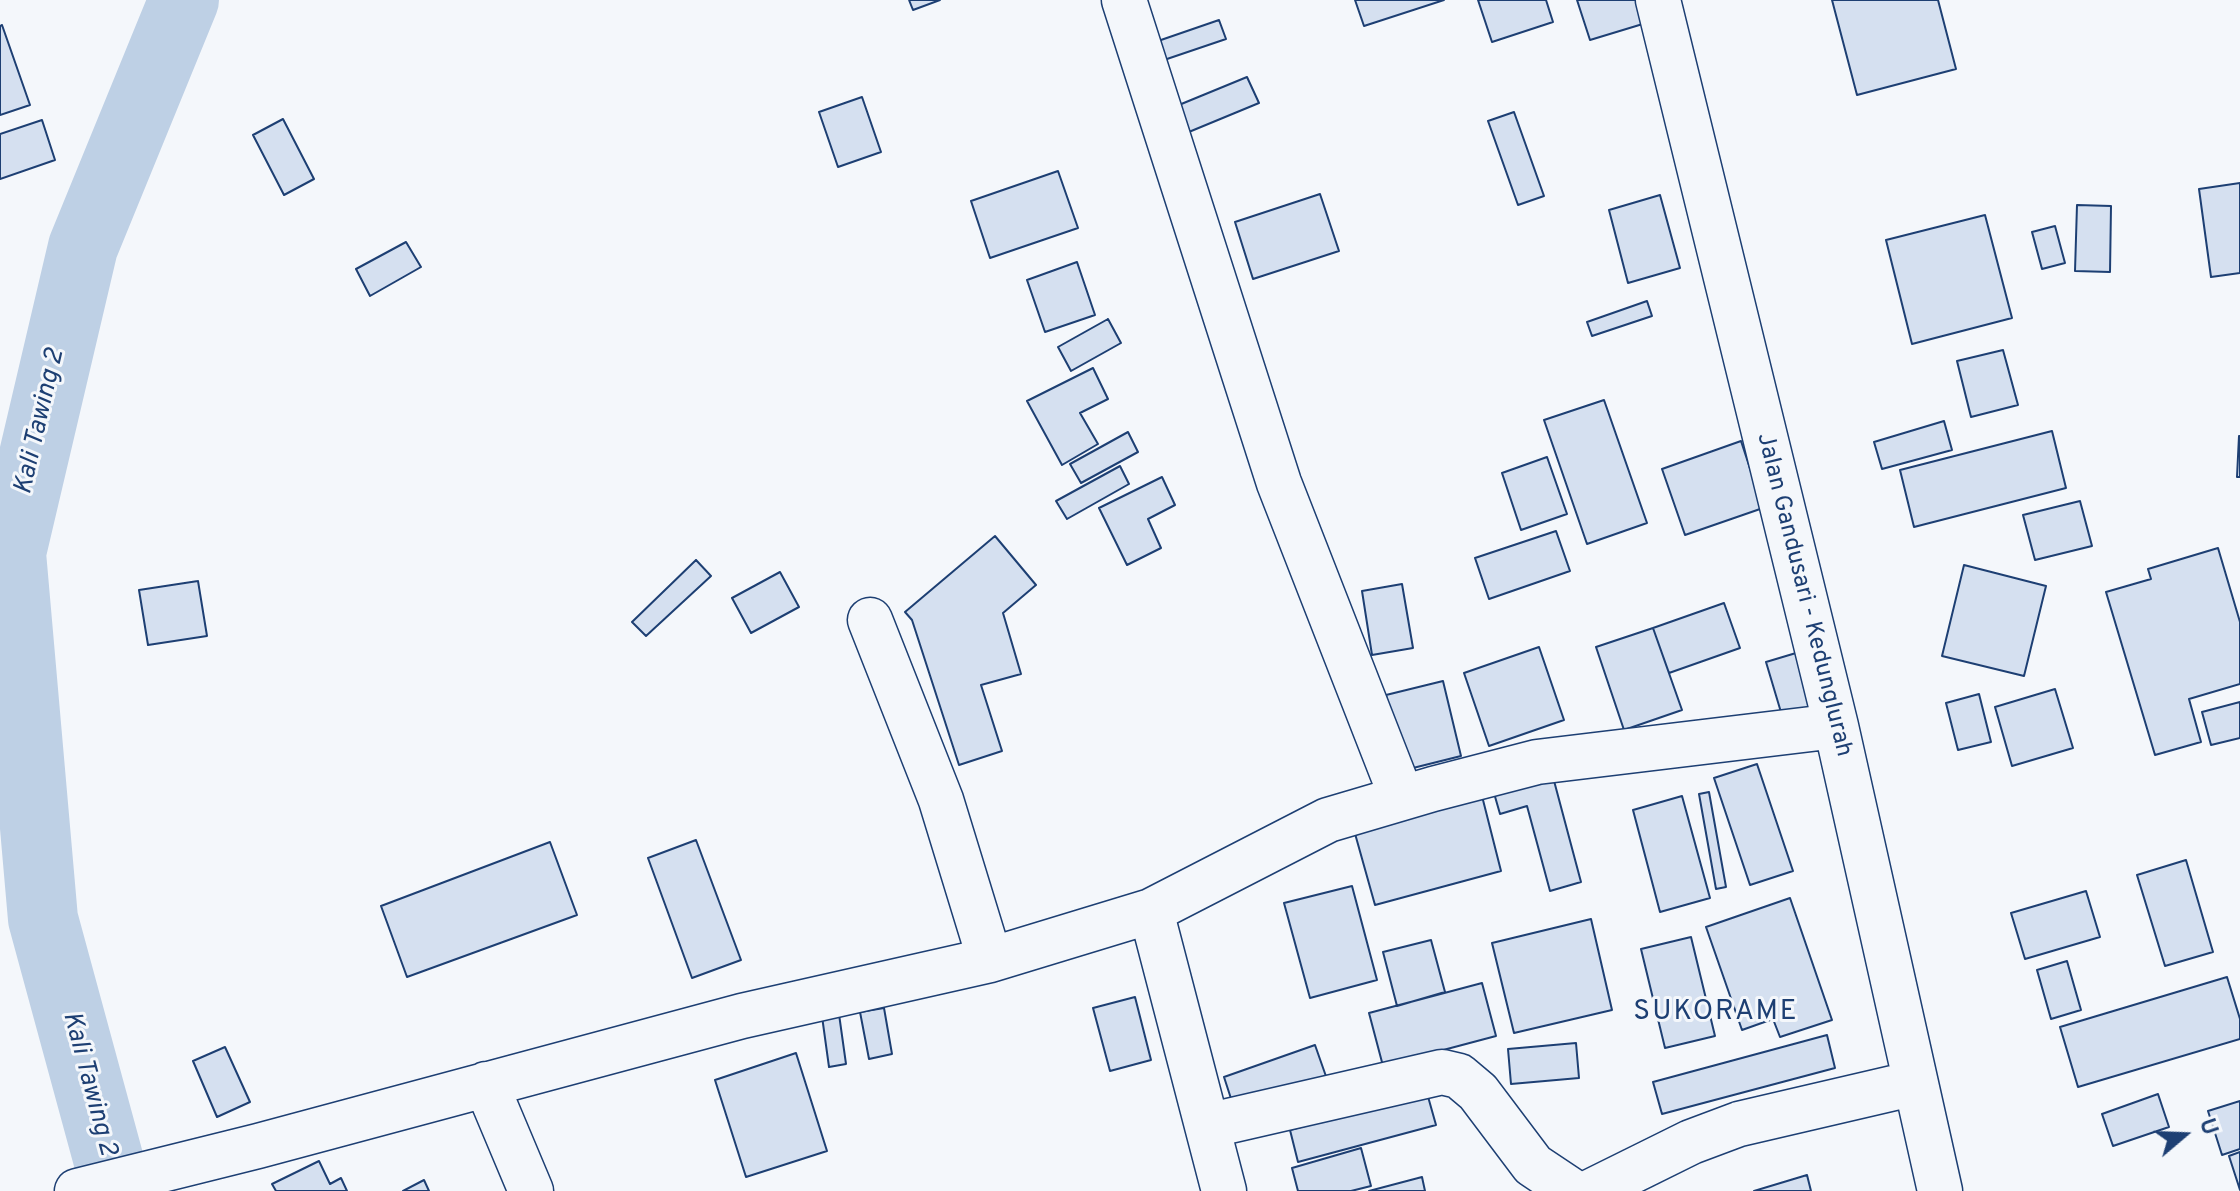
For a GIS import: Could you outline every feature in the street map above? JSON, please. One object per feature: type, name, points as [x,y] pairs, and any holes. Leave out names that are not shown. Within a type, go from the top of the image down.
[{"type":"street","points":[[1124,0],[1279,483],[1402,798]]},
{"type":"street","name":"Jalan Gandusari - Kedunglurah","points":[[1658,0],[1836,726],[1940,1191]]},
{"type":"street","points":[[870,620],[941,800],[990,960]]},
{"type":"street","points":[[89,1188],[258,1146],[742,1016],[990,960],[1151,911],[1328,820],[1537,762],[1836,726]]},
{"type":"street","points":[[1151,911],[1224,1191]]},
{"type":"street","points":[[1207,1126],[1442,1072],[1459,1076],[1478,1092],[1533,1165],[1572,1191]]},
{"type":"street","points":[[1592,1191],[1691,1142],[1739,1124],[1915,1083]]},
{"type":"street","points":[[486,1084],[531,1191]]},
{"type":"building","points":[[909,0],[940,0],[913,10]]},
{"type":"building","points":[[1355,0],[1444,0],[1364,26]]},
{"type":"building","points":[[1478,0],[1546,0],[1553,22],[1492,42]]},
{"type":"building","points":[[1577,0],[1639,0],[1646,23],[1590,40]]},
{"type":"building","points":[[1832,0],[1938,0],[1956,69],[1857,95]]},
{"type":"building","points":[[1219,20],[1226,39],[1164,60],[1158,41]]},
{"type":"building","points":[[0,26],[30,105],[0,115]]},
{"type":"building","points":[[1247,77],[1259,103],[1184,134],[1174,107]]},
{"type":"building","points":[[862,97],[881,152],[838,167],[819,112]]},
{"type":"building","points":[[1514,112],[1544,196],[1518,205],[1488,121]]},
{"type":"building","points":[[283,119],[314,179],[284,195],[253,135]]},
{"type":"building","points":[[42,120],[55,160],[0,179],[0,134]]},
{"type":"building","points":[[1058,171],[1078,228],[990,258],[971,201]]},
{"type":"building","points":[[2240,183],[2240,273],[2211,277],[2199,189]]},
{"type":"building","points":[[1320,194],[1339,251],[1253,279],[1235,222]]},
{"type":"building","points":[[1660,195],[1680,268],[1628,283],[1609,210]]},
{"type":"building","points":[[2077,205],[2111,206],[2110,272],[2075,271]]},
{"type":"building","points":[[1985,215],[2012,318],[1912,344],[1886,240]]},
{"type":"building","points":[[2055,226],[2065,263],[2042,269],[2032,232]]},
{"type":"building","points":[[406,242],[421,267],[370,296],[356,269]]},
{"type":"building","points":[[1077,262],[1095,315],[1045,332],[1027,280]]},
{"type":"building","points":[[1647,301],[1652,316],[1592,336],[1587,322]]},
{"type":"building","points":[[1108,319],[1121,343],[1071,371],[1058,347]]},
{"type":"building","points":[[2003,350],[2018,405],[1971,417],[1957,361]]},
{"type":"building","points":[[1093,368],[1108,399],[1080,413],[1098,444],[1062,465],[1027,401]]},
{"type":"building","points":[[1604,400],[1647,523],[1587,544],[1544,420]]},
{"type":"building","points":[[1944,421],[1952,450],[1882,469],[1874,442]]},
{"type":"building","points":[[2052,431],[2066,488],[1914,527],[1900,470]]},
{"type":"building","points":[[1128,432],[1138,452],[1081,483],[1070,464]]},
{"type":"building","points":[[2239,436],[2240,477],[2237,477]]},
{"type":"building","points":[[1741,441],[1763,508],[1685,535],[1662,469]]},
{"type":"building","points":[[1547,457],[1567,514],[1521,530],[1502,473]]},
{"type":"building","points":[[1120,466],[1129,484],[1067,519],[1056,501]]},
{"type":"building","points":[[1162,477],[1175,505],[1148,519],[1161,548],[1127,565],[1099,508]]},
{"type":"building","points":[[2080,501],[2092,546],[2035,560],[2023,515]]},
{"type":"building","points":[[1556,531],[1570,571],[1489,599],[1475,558]]},
{"type":"building","points":[[995,536],[1036,585],[1003,613],[1021,674],[981,685],[1002,751],[959,765],[912,620],[905,612]]},
{"type":"building","points":[[2218,548],[2240,622],[2240,684],[2189,699],[2201,742],[2155,755],[2106,592],[2151,579],[2148,569]]},
{"type":"building","points":[[696,560],[711,576],[646,636],[632,622]]},
{"type":"building","points":[[1964,565],[2046,586],[2024,676],[1942,656]]},
{"type":"building","points":[[780,572],[799,607],[751,633],[732,598]]},
{"type":"building","points":[[198,581],[207,636],[148,645],[139,590]]},
{"type":"building","points":[[1402,584],[1413,648],[1372,655],[1362,591]]},
{"type":"building","points":[[1724,603],[1740,648],[1669,673],[1653,628]]},
{"type":"building","points":[[1653,628],[1682,710],[1624,730],[1596,647]]},
{"type":"building","points":[[1539,647],[1564,720],[1489,746],[1464,673]]},
{"type":"building","points":[[1806,650],[1827,717],[1786,729],[1766,662]]},
{"type":"building","points":[[1443,681],[1461,756],[1405,770],[1386,695]]},
{"type":"building","points":[[2055,689],[2073,748],[2012,766],[1995,707]]},
{"type":"building","points":[[1979,694],[1991,742],[1958,750],[1946,703]]},
{"type":"building","points":[[2240,702],[2240,738],[2211,745],[2202,712]]},
{"type":"building","points":[[1757,764],[1793,871],[1750,885],[1714,778]]},
{"type":"building","points":[[1553,777],[1581,882],[1550,891],[1527,806],[1500,814],[1494,793]]},
{"type":"building","points":[[1709,792],[1726,887],[1716,889],[1699,794]]},
{"type":"building","points":[[1482,796],[1501,871],[1375,905],[1354,830]]},
{"type":"building","points":[[1682,796],[1710,898],[1660,912],[1633,810]]},
{"type":"building","points":[[696,840],[741,960],[692,978],[648,858]]},
{"type":"building","points":[[550,842],[577,915],[407,977],[381,906]]},
{"type":"building","points":[[2186,860],[2213,952],[2165,966],[2137,875]]},
{"type":"building","points":[[1352,886],[1377,980],[1310,998],[1284,903]]},
{"type":"building","points":[[2086,891],[2100,937],[2025,959],[2011,913]]},
{"type":"building","points":[[1790,898],[1832,1020],[1780,1037],[1773,1019],[1742,1030],[1706,927]]},
{"type":"building","points":[[1591,919],[1612,1010],[1514,1033],[1492,943]]},
{"type":"building","points":[[1691,937],[1715,1036],[1665,1048],[1641,949]]},
{"type":"building","points":[[1431,940],[1445,992],[1397,1006],[1383,952]]},
{"type":"building","points":[[2067,961],[2081,1010],[2051,1019],[2037,970]]},
{"type":"building","points":[[2227,977],[2240,1019],[2240,1039],[2078,1087],[2060,1027]]},
{"type":"building","points":[[1482,983],[1496,1036],[1383,1066],[1369,1013]]},
{"type":"building","points":[[1135,997],[1151,1060],[1110,1071],[1093,1008]]},
{"type":"building","points":[[838,1007],[846,1064],[829,1067],[821,1009]]},
{"type":"building","points":[[884,1008],[892,1054],[869,1059],[860,1012]]},
{"type":"building","points":[[1827,1035],[1835,1068],[1662,1114],[1653,1082]]},
{"type":"building","points":[[1576,1043],[1579,1078],[1511,1084],[1508,1049]]},
{"type":"building","points":[[1315,1045],[1328,1082],[1236,1114],[1224,1077]]},
{"type":"building","points":[[225,1047],[250,1102],[217,1117],[193,1061]]},
{"type":"building","points":[[796,1053],[827,1151],[746,1177],[715,1080]]},
{"type":"building","points":[[1427,1093],[1436,1125],[1298,1162],[1290,1130]]},
{"type":"building","points":[[2158,1094],[2169,1127],[2113,1146],[2102,1114]]},
{"type":"building","points":[[2240,1101],[2240,1149],[2222,1155],[2208,1111]]},
{"type":"building","points":[[1361,1148],[1371,1186],[1351,1191],[1298,1191],[1292,1168]]},
{"type":"building","points":[[2240,1152],[2240,1190],[2229,1156]]},
{"type":"building","points":[[319,1161],[330,1184],[341,1178],[347,1191],[276,1191],[272,1184]]},
{"type":"building","points":[[1807,1175],[1811,1191],[1754,1191]]},
{"type":"building","points":[[1422,1177],[1425,1191],[1369,1191]]},
{"type":"building","points":[[424,1180],[429,1191],[403,1191]]},
{"type":"waterway","name":"Kali Tawing 2","points":[[117,1191],[43,919],[11,553],[83,247],[184,0]]},
{"type":"district","name":"SUKORAME","points":[[1716,1013]]}]
